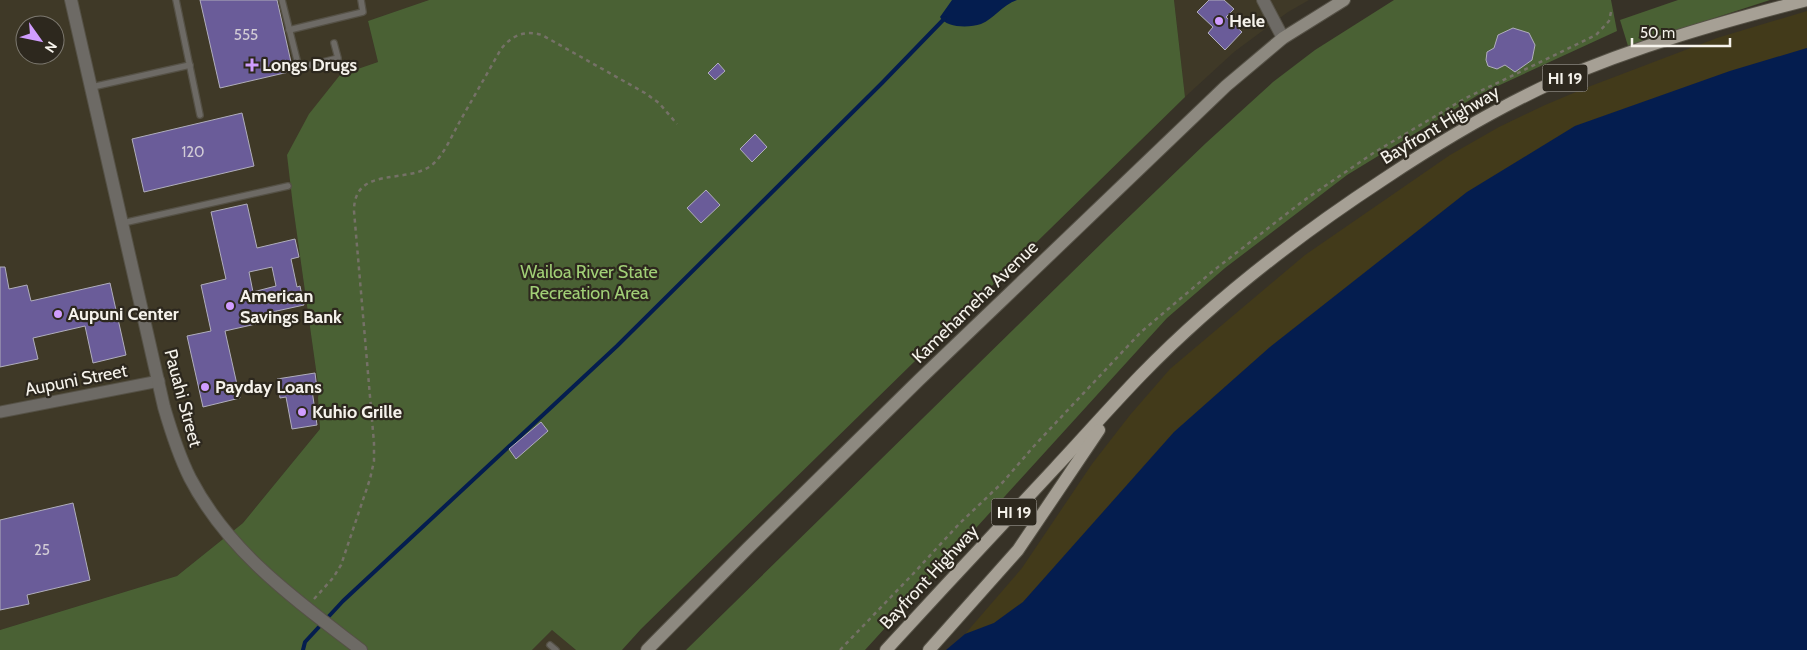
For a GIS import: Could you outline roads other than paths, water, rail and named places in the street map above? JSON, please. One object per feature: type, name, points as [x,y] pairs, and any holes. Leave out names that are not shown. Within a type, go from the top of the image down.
[{"type":"main road","name":"Kamehameha Avenue","points":[[647,650],[748,548],[1226,86],[1283,38],[1344,0]]},
{"type":"main road","name":"Bayfront Highway","points":[[886,650],[1142,374],[1188,330],[1247,279],[1345,204],[1431,148],[1480,119],[1554,82],[1652,45],[1724,21],[1807,0]]},
{"type":"main road","name":"Bayfront Highway","points":[[929,650],[1018,550],[1091,441],[1142,374]]},
{"type":"street","name":"Pauahi Street","points":[[71,0],[159,382],[175,442],[190,478],[206,504],[253,563],[306,608],[356,646]]},
{"type":"street","points":[[1263,0],[1283,38]]},
{"type":"street","name":"Aupuni Street","points":[[0,412],[159,382]]},
{"type":"lane","points":[[176,0],[200,115]]},
{"type":"lane","points":[[282,0],[299,68],[338,58],[334,42]]},
{"type":"lane","points":[[289,30],[363,12],[361,0]]},
{"type":"lane","points":[[92,88],[190,64]]},
{"type":"lane","points":[[123,223],[288,186]]},
{"type":"lane","points":[[550,645],[556,650]]},
{"type":"water","points":[[952,0],[1017,0],[1007,5],[986,22],[964,26],[952,25],[943,21],[940,17]]},
{"type":"water","points":[[1807,48],[1807,650],[946,650],[965,634],[994,623],[1023,602],[1174,432],[1270,347],[1467,192],[1575,126],[1730,71]]},
{"type":"waterway","points":[[303,650],[305,642],[343,601],[617,346],[945,18]]},
{"type":"place","name":"Hele","points":[[1219,21]]},
{"type":"place","name":"Longs Drugs","points":[[252,65]]},
{"type":"place","name":"American Savings Bank","points":[[230,306]]},
{"type":"place","name":"Aupuni Center","points":[[58,314]]},
{"type":"place","name":"Payday Loans","points":[[205,387]]},
{"type":"place","name":"Kuhio Grille","points":[[302,412]]},
{"type":"park label","name":"Wailoa River State Recreation Area","points":[[589,282]]}]
